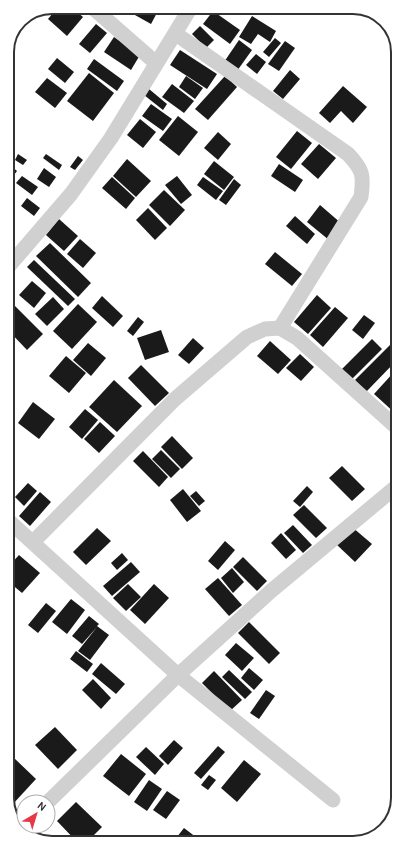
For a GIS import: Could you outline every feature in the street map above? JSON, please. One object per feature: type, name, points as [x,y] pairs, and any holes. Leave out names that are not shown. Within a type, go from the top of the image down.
[{"type":"street","points":[[100,14],[156,63]]},
{"type":"street","points":[[14,260],[71,194],[111,138],[187,14]]},
{"type":"street","points":[[176,34],[348,154],[360,167],[364,181],[361,197],[280,328]]},
{"type":"street","points":[[33,542],[175,399],[247,337],[265,329],[280,328],[297,338],[391,423]]},
{"type":"street","points":[[56,794],[178,675],[271,591],[391,491]]},
{"type":"street","points":[[14,525],[178,675],[333,800]]},
{"type":"building","points":[[52,14],[79,14],[83,17],[67,36],[48,19]]},
{"type":"building","points":[[133,14],[156,14],[151,24]]},
{"type":"building","points":[[211,14],[217,14],[240,30],[230,44],[203,24]]},
{"type":"building","points":[[252,16],[276,31],[270,42],[258,34],[251,44],[239,37]]},
{"type":"building","points":[[96,24],[107,33],[90,53],[79,44]]},
{"type":"building","points":[[200,26],[214,40],[206,48],[192,34]]},
{"type":"building","points":[[114,37],[140,55],[131,70],[104,52]]},
{"type":"building","points":[[275,38],[281,43],[269,57],[263,52]]},
{"type":"building","points":[[239,40],[252,50],[237,71],[224,62]]},
{"type":"building","points":[[285,41],[295,48],[279,71],[268,64]]},
{"type":"building","points":[[180,50],[217,74],[207,89],[170,65]]},
{"type":"building","points":[[256,54],[266,62],[257,74],[246,65]]},
{"type":"building","points":[[57,58],[74,72],[65,83],[48,69]]},
{"type":"building","points":[[94,59],[124,81],[117,91],[87,69]]},
{"type":"building","points":[[290,70],[300,79],[283,99],[273,91]]},
{"type":"building","points":[[89,73],[114,93],[93,121],[67,101]]},
{"type":"building","points":[[186,76],[203,88],[195,99],[179,87]]},
{"type":"building","points":[[225,76],[237,87],[208,120],[195,109]]},
{"type":"building","points":[[47,78],[67,93],[55,108],[35,92]]},
{"type":"building","points":[[172,84],[194,101],[184,113],[162,97]]},
{"type":"building","points":[[343,86],[367,107],[353,123],[341,111],[330,123],[319,113]]},
{"type":"building","points":[[149,89],[167,104],[163,110],[144,95]]},
{"type":"building","points":[[151,104],[172,119],[163,131],[142,116]]},
{"type":"building","points":[[178,116],[198,132],[179,156],[159,140]]},
{"type":"building","points":[[140,119],[156,132],[143,148],[127,135]]},
{"type":"building","points":[[297,131],[312,143],[291,169],[276,157]]},
{"type":"building","points":[[218,132],[231,144],[218,160],[204,148]]},
{"type":"building","points":[[319,144],[336,158],[318,179],[301,164]]},
{"type":"building","points":[[18,154],[27,160],[23,165],[15,160]]},
{"type":"building","points":[[46,154],[62,165],[59,170],[43,158]]},
{"type":"building","points":[[78,156],[83,160],[75,170],[70,167]]},
{"type":"building","points":[[127,159],[151,181],[136,197],[113,176]]},
{"type":"building","points":[[214,161],[234,177],[224,190],[204,174]]},
{"type":"building","points":[[279,164],[303,180],[295,192],[271,176]]},
{"type":"building","points":[[44,168],[56,177],[49,187],[37,179]]},
{"type":"building","points":[[22,176],[38,187],[32,195],[16,183]]},
{"type":"building","points":[[177,176],[192,195],[181,204],[165,185]]},
{"type":"building","points":[[112,177],[135,198],[126,209],[102,188]]},
{"type":"building","points":[[203,177],[223,191],[216,200],[197,185]]},
{"type":"building","points":[[234,179],[241,185],[226,205],[219,200]]},
{"type":"building","points":[[164,190],[185,210],[170,226],[149,205]]},
{"type":"building","points":[[27,198],[40,208],[34,216],[21,206]]},
{"type":"building","points":[[320,205],[342,224],[329,240],[307,222]]},
{"type":"building","points":[[148,208],[167,228],[155,240],[136,220]]},
{"type":"building","points":[[295,216],[315,234],[307,244],[286,226]]},
{"type":"building","points":[[59,219],[78,236],[64,251],[46,235]]},
{"type":"building","points":[[80,239],[96,253],[83,268],[67,254]]},
{"type":"building","points":[[50,243],[91,283],[78,297],[36,256]]},
{"type":"building","points":[[275,252],[302,274],[292,286],[265,264]]},
{"type":"building","points":[[34,260],[75,299],[68,306],[27,267]]},
{"type":"building","points":[[32,281],[46,293],[34,308],[19,295]]},
{"type":"building","points":[[317,295],[331,308],[308,334],[294,322]]},
{"type":"building","points":[[102,296],[123,316],[113,327],[92,308]]},
{"type":"building","points":[[53,297],[64,309],[47,326],[35,314]]},
{"type":"building","points":[[78,304],[97,322],[72,349],[53,331]]},
{"type":"building","points":[[14,305],[43,334],[27,350],[14,336]]},
{"type":"building","points":[[335,307],[348,318],[323,347],[310,335]]},
{"type":"building","points":[[364,315],[375,323],[363,339],[352,330]]},
{"type":"building","points":[[138,317],[144,322],[133,336],[127,331]]},
{"type":"building","points":[[161,330],[169,352],[145,360],[137,338]]},
{"type":"building","points":[[193,338],[204,348],[189,364],[178,355]]},
{"type":"building","points":[[372,339],[382,349],[350,381],[340,371]]},
{"type":"building","points":[[270,341],[291,360],[278,374],[257,356]]},
{"type":"building","points":[[88,343],[106,358],[91,376],[73,360]]},
{"type":"building","points":[[391,344],[391,366],[366,392],[355,380]]},
{"type":"building","points":[[300,354],[314,367],[301,381],[286,368]]},
{"type":"building","points":[[66,356],[86,373],[69,393],[49,376]]},
{"type":"building","points":[[141,365],[169,393],[155,406],[128,378]]},
{"type":"building","points":[[391,375],[391,409],[374,394]]},
{"type":"building","points":[[114,380],[142,406],[117,432],[89,407]]},
{"type":"building","points":[[33,402],[55,419],[39,439],[18,423]]},
{"type":"building","points":[[85,409],[98,420],[82,439],[69,427]]},
{"type":"building","points":[[100,422],[115,436],[99,453],[84,439]]},
{"type":"building","points":[[172,436],[193,458],[182,469],[161,447]]},
{"type":"building","points":[[161,450],[180,469],[171,478],[152,459]]},
{"type":"building","points":[[143,451],[168,477],[159,487],[133,461]]},
{"type":"building","points":[[342,466],[365,489],[352,501],[329,478]]},
{"type":"building","points":[[28,483],[37,491],[24,506],[15,497]]},
{"type":"building","points":[[307,486],[313,492],[300,507],[293,501]]},
{"type":"building","points":[[183,489],[201,511],[187,522],[170,500]]},
{"type":"building","points":[[196,491],[205,501],[199,506],[190,496]]},
{"type":"building","points":[[40,492],[51,502],[30,526],[19,516]]},
{"type":"building","points":[[304,505],[327,528],[316,538],[293,515]]},
{"type":"building","points":[[293,525],[312,545],[303,553],[284,533]]},
{"type":"building","points":[[352,527],[372,544],[355,562],[336,544]]},
{"type":"building","points":[[97,528],[111,541],[86,565],[73,552]]},
{"type":"building","points":[[281,533],[296,550],[286,559],[271,543]]},
{"type":"building","points":[[225,541],[235,550],[218,570],[208,561]]},
{"type":"building","points":[[122,553],[128,560],[117,570],[111,563]]},
{"type":"building","points":[[19,555],[40,573],[22,593],[14,586],[14,560]]},
{"type":"building","points":[[243,557],[267,581],[257,591],[233,567]]},
{"type":"building","points":[[131,562],[140,572],[112,596],[103,586]]},
{"type":"building","points":[[232,568],[244,582],[233,593],[221,578]]},
{"type":"building","points":[[218,578],[242,605],[229,616],[205,589]]},
{"type":"building","points":[[128,584],[141,597],[126,611],[113,598]]},
{"type":"building","points":[[154,584],[169,598],[145,624],[130,610]]},
{"type":"building","points":[[71,599],[85,610],[67,634],[52,622]]},
{"type":"building","points":[[46,603],[56,611],[38,633],[28,625]]},
{"type":"building","points":[[89,616],[99,624],[97,626],[109,635],[90,660],[78,651],[97,627],[82,644],[72,636]]},
{"type":"building","points":[[249,622],[280,653],[269,664],[238,633]]},
{"type":"building","points":[[236,643],[254,658],[242,671],[225,655]]},
{"type":"building","points":[[76,651],[93,664],[87,672],[70,659]]},
{"type":"building","points":[[101,663],[125,684],[116,694],[92,674]]},
{"type":"building","points":[[249,668],[263,680],[254,690],[241,678]]},
{"type":"building","points":[[229,670],[252,692],[245,699],[222,677]]},
{"type":"building","points":[[214,671],[242,700],[230,711],[202,683]]},
{"type":"building","points":[[93,679],[111,698],[101,709],[82,690]]},
{"type":"building","points":[[266,690],[275,696],[259,719],[250,713]]},
{"type":"building","points":[[55,727],[77,750],[58,769],[35,745]]},
{"type":"building","points":[[174,740],[183,748],[168,765],[159,756]]},
{"type":"building","points":[[218,746],[225,752],[201,779],[194,773]]},
{"type":"building","points":[[146,747],[164,764],[155,775],[136,757]]},
{"type":"building","points":[[121,754],[146,774],[129,796],[103,776]]},
{"type":"building","points":[[14,758],[36,779],[22,794],[16,794],[15,802],[14,798]]},
{"type":"building","points":[[244,760],[261,774],[237,802],[221,788]]},
{"type":"building","points":[[209,775],[216,780],[208,790],[201,785]]},
{"type":"building","points":[[149,780],[162,789],[147,811],[134,802]]},
{"type":"building","points":[[167,791],[180,800],[166,819],[153,810]]},
{"type":"building","points":[[76,802],[102,827],[93,836],[71,836],[57,821]]},
{"type":"building","points":[[184,828],[194,836],[178,836]]}]
